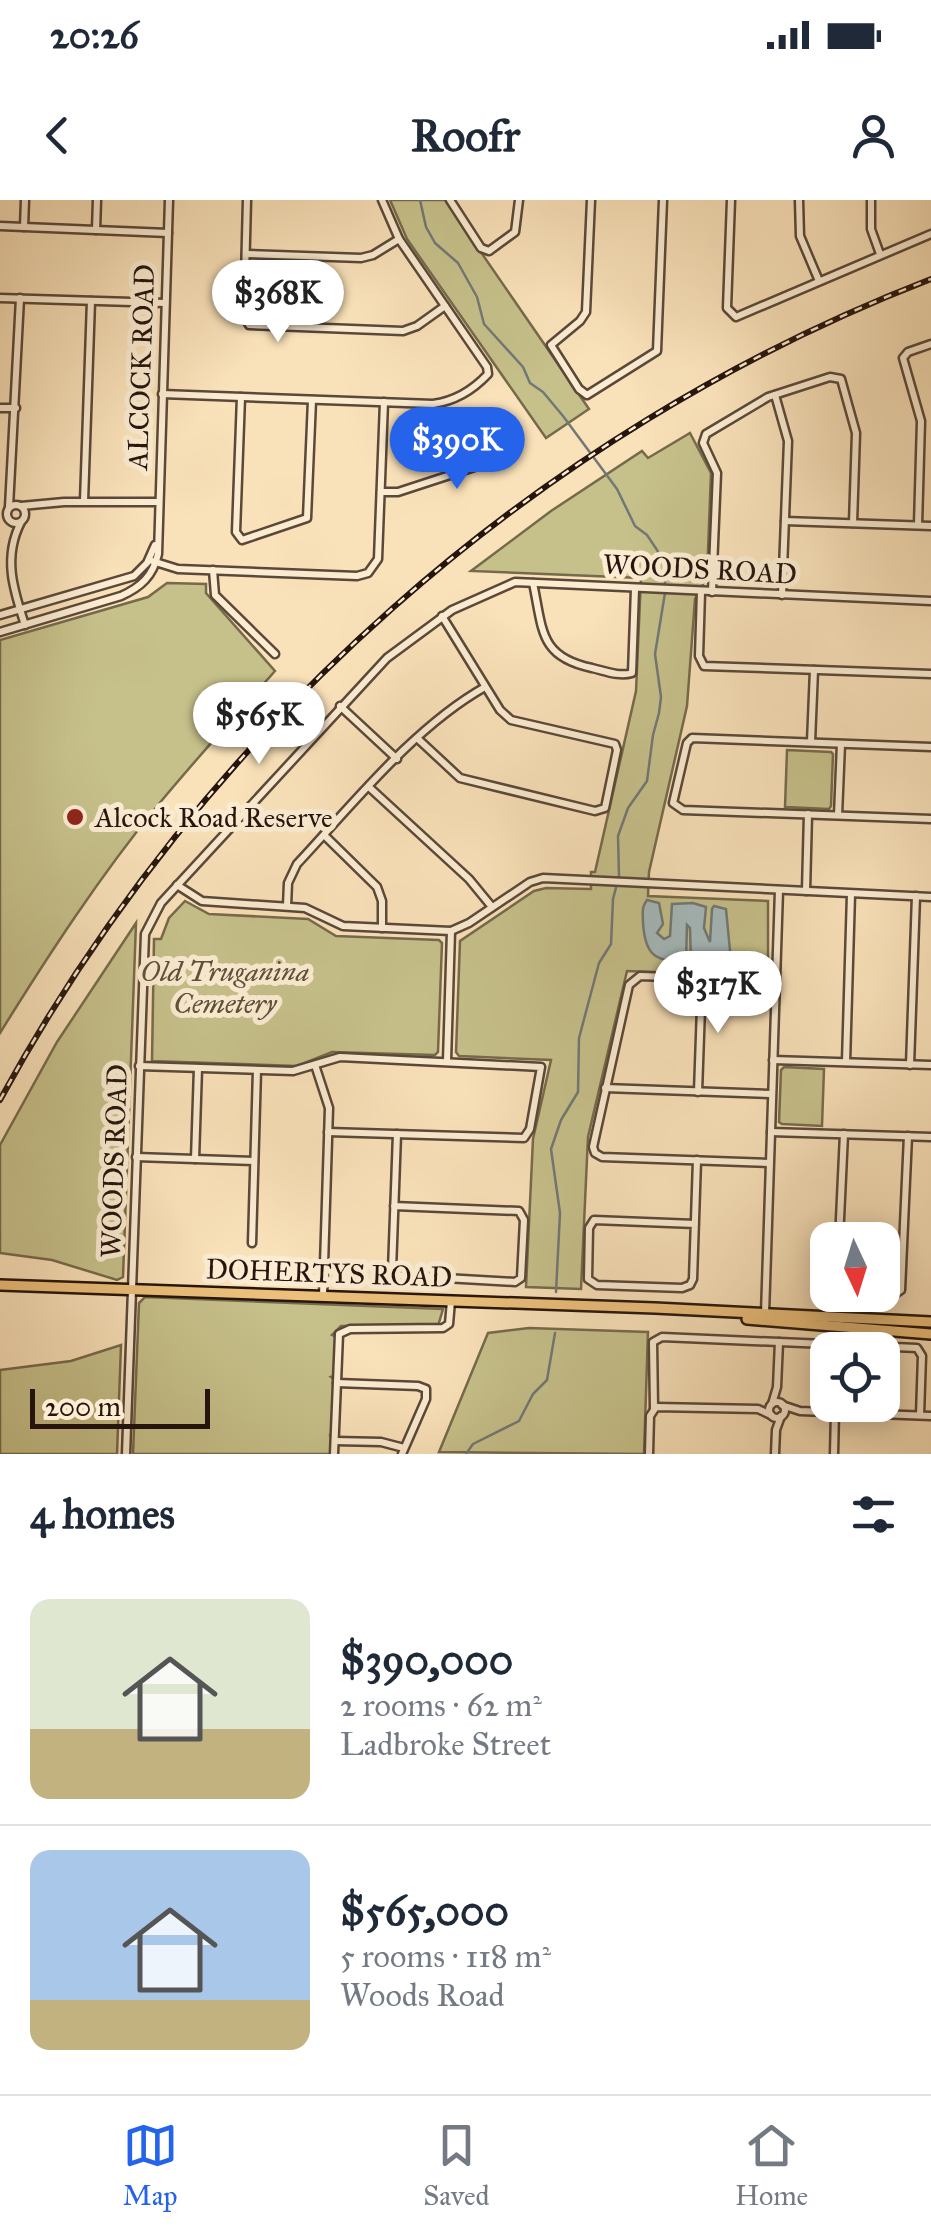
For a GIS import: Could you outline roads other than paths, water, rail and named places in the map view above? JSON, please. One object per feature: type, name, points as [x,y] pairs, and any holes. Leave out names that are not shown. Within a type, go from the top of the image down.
[{"type":"main road","name":"DOHERTYS ROAD","points":[[0,1286],[655,1308],[931,1334]]},
{"type":"main road","name":"DOHERTYS ROAD","points":[[765,1318],[930,1321]]},
{"type":"street","points":[[24,227],[26,200]]},
{"type":"street","points":[[96,230],[97,200]]},
{"type":"street","name":"ALCOCK ROAD","points":[[152,562],[159,502],[169,200]]},
{"type":"street","points":[[248,200],[244,316],[249,325],[403,331],[445,306]]},
{"type":"street","points":[[162,394],[444,402],[460,396],[488,374],[488,367],[398,239],[382,200]]},
{"type":"street","points":[[450,200],[481,248],[489,251],[515,232],[519,200]]},
{"type":"street","points":[[591,200],[586,312],[552,344],[579,389],[588,395],[657,351],[662,200]]},
{"type":"street","points":[[731,200],[730,314],[737,317],[931,234]]},
{"type":"street","points":[[799,200],[800,236],[819,281]]},
{"type":"street","points":[[871,200],[870,224],[880,254]]},
{"type":"street","points":[[0,226],[168,233]]},
{"type":"street","points":[[246,254],[360,258],[373,255],[398,239]]},
{"type":"street","points":[[0,298],[166,303]]},
{"type":"street","points":[[14,538],[6,516],[12,492],[20,298]]},
{"type":"street","points":[[84,501],[92,301]]},
{"type":"street","points":[[918,525],[921,421],[903,358],[908,352],[931,344]]},
{"type":"street","points":[[712,592],[717,473],[704,443],[706,434],[775,395],[838,377],[856,425],[853,523]]},
{"type":"street","points":[[775,395],[788,441],[782,595]]},
{"type":"street","points":[[240,397],[236,528],[239,538],[247,540],[307,518],[312,400]]},
{"type":"street","points":[[152,562],[174,569],[366,575],[378,562],[384,402]]},
{"type":"street","points":[[0,408],[16,408]]},
{"type":"street","points":[[381,492],[398,492],[496,460],[504,448]]},
{"type":"street","points":[[12,492],[22,512],[10,574],[25,625]]},
{"type":"street","points":[[6,516],[47,503],[159,502]]},
{"type":"street","points":[[6,516],[22,512]]},
{"type":"street","points":[[785,520],[931,526]]},
{"type":"street","points":[[0,615],[129,578],[152,562]]},
{"type":"street","points":[[0,632],[133,591],[142,584],[152,562]]},
{"type":"street","points":[[213,570],[213,593],[276,654]]},
{"type":"street","name":"WOODS ROAD","points":[[126,1454],[145,934],[161,903],[340,706],[386,658],[442,616],[515,582],[931,599]]},
{"type":"street","points":[[533,583],[547,641],[558,657],[623,676],[632,672],[636,589]]},
{"type":"street","points":[[701,592],[699,656],[704,666],[931,674]]},
{"type":"street","points":[[416,738],[460,778],[595,810],[605,808],[616,744],[511,720],[442,616]]},
{"type":"street","points":[[811,742],[814,670]]},
{"type":"street","points":[[287,906],[291,872],[324,835],[416,738],[452,706],[486,686]]},
{"type":"street","points":[[340,706],[397,759]]},
{"type":"street","points":[[931,747],[692,738],[686,747],[673,799],[675,807],[931,818]]},
{"type":"street","points":[[838,815],[841,744]]},
{"type":"street","points":[[370,788],[469,879],[492,907]]},
{"type":"street","points":[[806,892],[808,814]]},
{"type":"street","points":[[324,835],[377,887],[382,901],[382,928]]},
{"type":"street","points":[[177,886],[202,902],[312,910],[338,925],[451,930],[462,927],[535,880],[931,896]]},
{"type":"street","points":[[765,1318],[779,890]]},
{"type":"street","points":[[846,1062],[851,893]]},
{"type":"street","points":[[910,1065],[916,896]]},
{"type":"street","points":[[447,1061],[451,930]]},
{"type":"street","points":[[770,1162],[598,1156],[594,1140],[631,982],[640,976],[776,981]]},
{"type":"street","points":[[698,1092],[702,978]]},
{"type":"street","points":[[139,1066],[300,1071],[340,1057],[541,1067],[530,1130],[524,1138],[328,1132]]},
{"type":"street","points":[[773,1060],[931,1066]]},
{"type":"street","points":[[315,1064],[328,1099],[323,1296]]},
{"type":"street","points":[[195,1159],[198,1068]]},
{"type":"street","points":[[252,1243],[258,1070]]},
{"type":"street","points":[[605,1088],[771,1094]]},
{"type":"street","points":[[771,1132],[931,1137]]},
{"type":"street","points":[[394,1206],[522,1213],[522,1275],[518,1281],[394,1276],[394,1206],[396,1134]]},
{"type":"street","points":[[840,1222],[844,1134]]},
{"type":"street","points":[[900,1291],[908,1136]]},
{"type":"street","points":[[136,1157],[254,1162]]},
{"type":"street","points":[[695,1224],[597,1220],[589,1228],[587,1276],[592,1284],[690,1286],[695,1224],[697,1160]]},
{"type":"street","points":[[334,1454],[338,1337],[342,1331],[443,1328],[449,1324],[451,1300]]},
{"type":"street","points":[[649,1454],[655,1339],[917,1348],[922,1356],[920,1416]]},
{"type":"street","points":[[775,1454],[780,1342]]},
{"type":"street","points":[[335,1441],[381,1442],[403,1451],[426,1399],[426,1389],[418,1386],[337,1383]]},
{"type":"street","points":[[776,1416],[777,1404]]},
{"type":"street","points":[[654,1408],[756,1409],[777,1404],[800,1411]]},
{"type":"street","points":[[756,1409],[776,1416],[810,1411]]},
{"type":"street","points":[[900,1415],[931,1416]]},
{"type":"street","points":[[834,1454],[835,1422]]},
{"type":"waterway","points":[[420,200],[426,227],[435,243],[458,263],[477,297],[484,324],[523,367],[530,383],[563,416],[617,489],[635,526],[657,550],[665,568],[665,585]]},
{"type":"waterway","points":[[556,1292],[560,1213],[551,1149],[561,1120],[578,1092],[579,1038],[599,963],[611,944],[613,899],[619,876],[618,836],[628,808],[647,781],[661,697],[655,654],[665,593]]},
{"type":"waterway","points":[[466,1454],[473,1444],[519,1421],[533,1394],[547,1380],[555,1333]]},
{"type":"railway","points":[[0,1100],[82,964],[175,837],[279,717],[394,607],[517,508],[648,419],[786,343],[931,279]]},
{"type":"place","name":"Alcock Road Reserve","points":[[75,817]]},
{"type":"park label","name":"Old Truganina Cemetery","points":[[225,987]]}]
